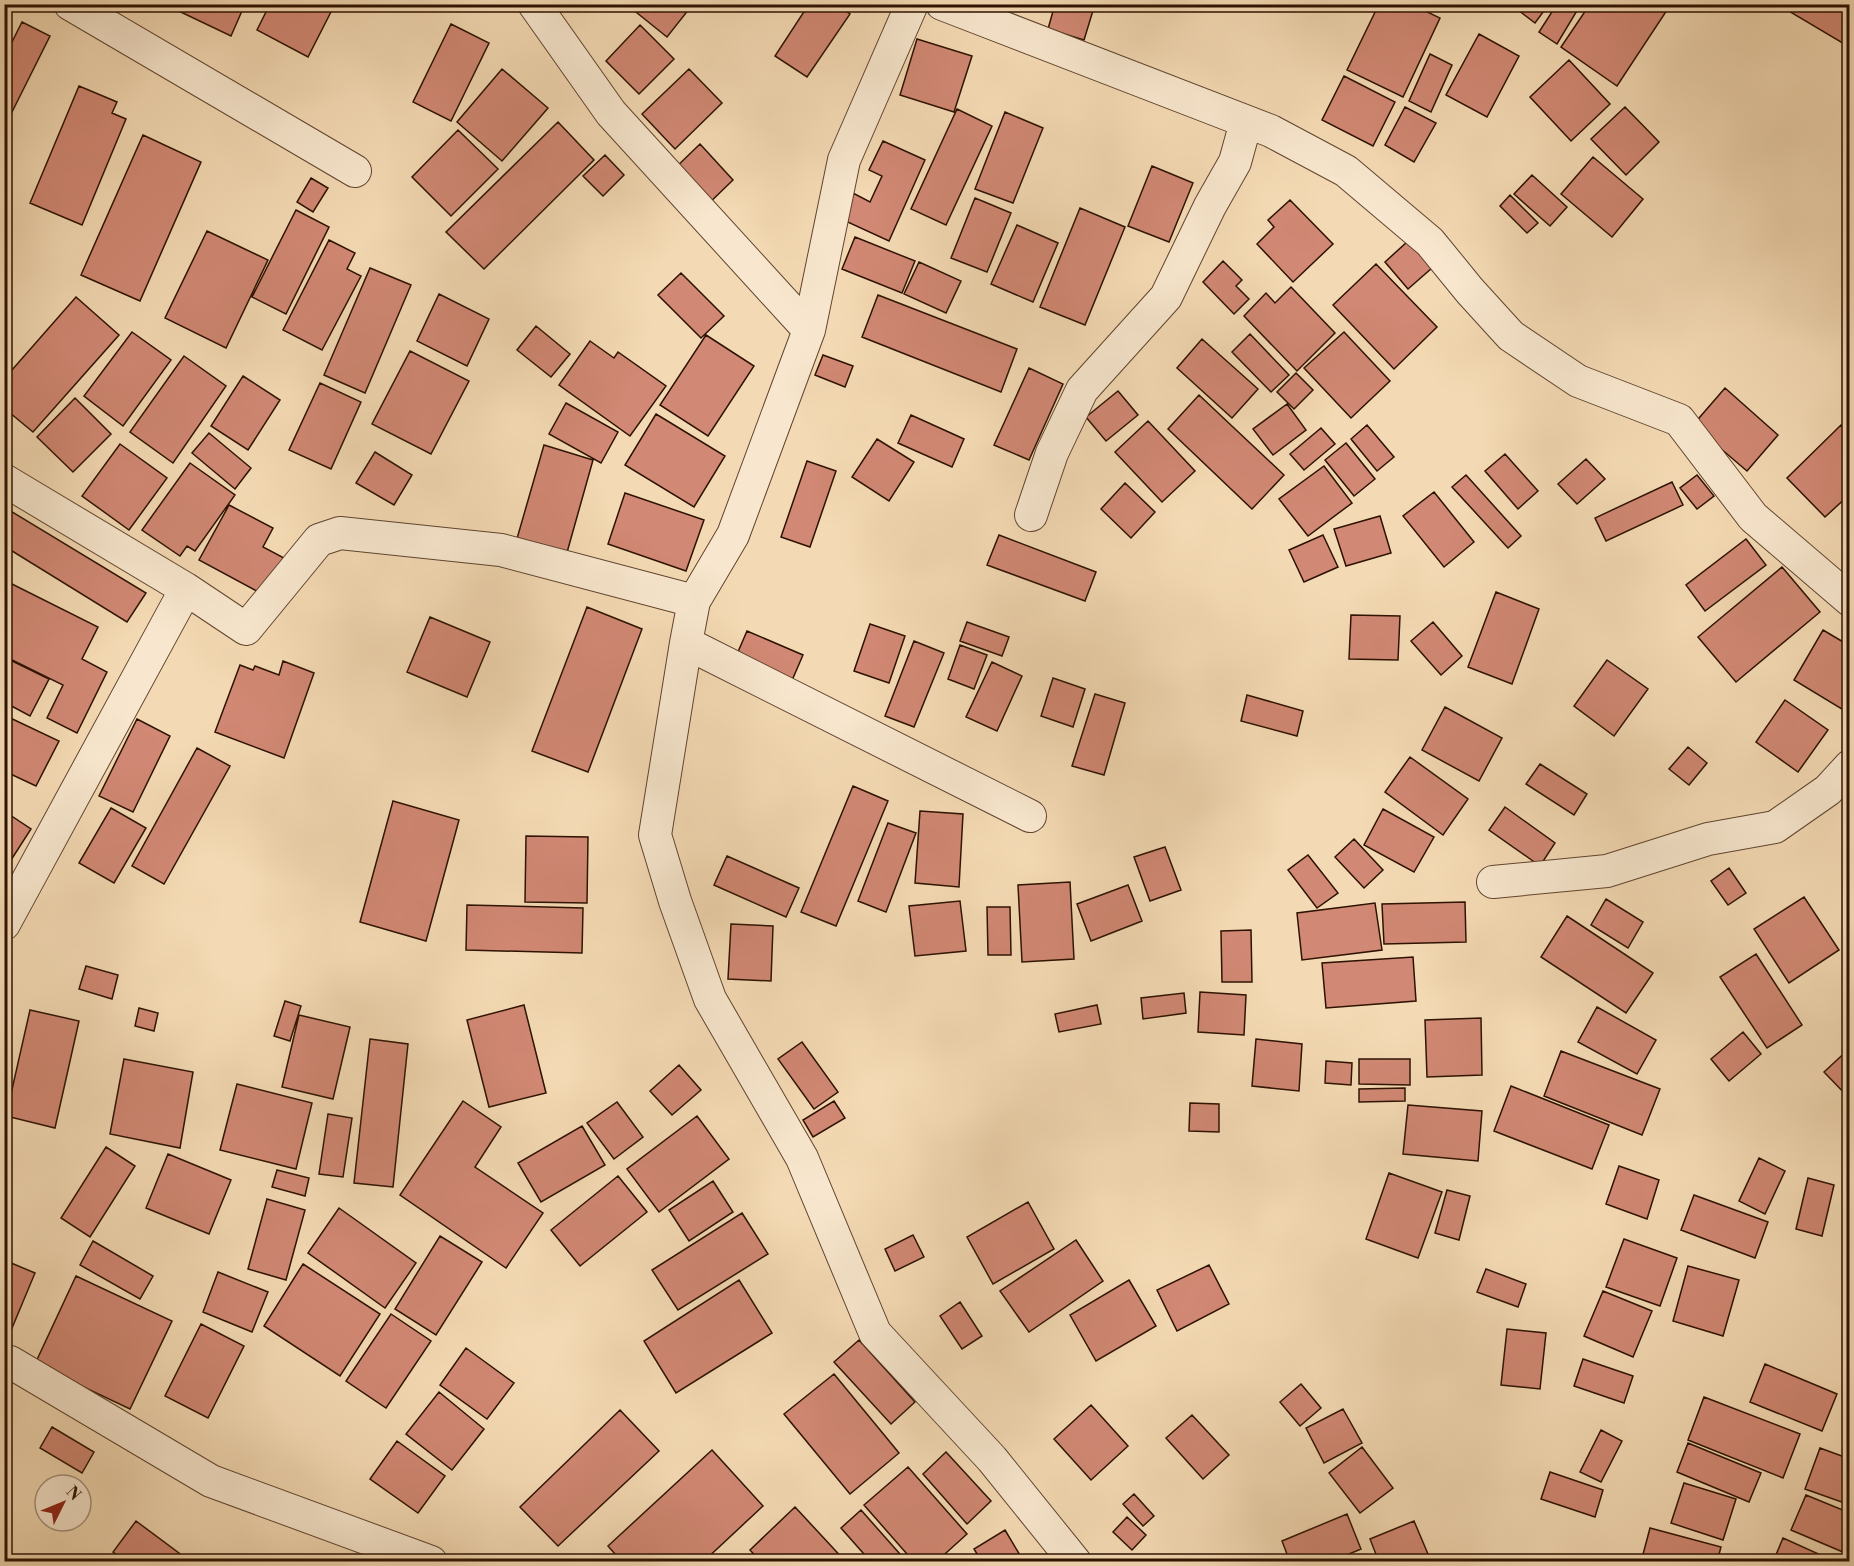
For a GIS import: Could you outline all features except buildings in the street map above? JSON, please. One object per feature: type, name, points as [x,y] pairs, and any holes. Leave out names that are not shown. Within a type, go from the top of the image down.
[{"type":"street","points":[[70,4],[355,171]]},
{"type":"street","points":[[534,4],[611,113],[809,330]]},
{"type":"street","points":[[912,4],[844,160],[809,330],[734,535],[694,601],[655,835],[675,901],[711,999],[802,1158],[875,1333],[992,1459],[1075,1562]]},
{"type":"street","points":[[942,4],[1271,131],[1346,171],[1430,242],[1511,336],[1578,381],[1679,420],[1753,517],[1850,600]]},
{"type":"street","points":[[1031,515],[1052,453],[1082,390],[1166,297],[1210,206],[1235,162],[1246,122]]},
{"type":"street","points":[[4,480],[246,629],[319,540],[340,533],[501,550],[694,601]]},
{"type":"street","points":[[4,924],[186,590]]},
{"type":"street","points":[[686,643],[1030,816]]},
{"type":"street","points":[[1493,882],[1608,871],[1708,838],[1775,826],[1828,790],[1850,766]]},
{"type":"street","points":[[4,1362],[10,1362],[210,1481],[431,1562]]}]
